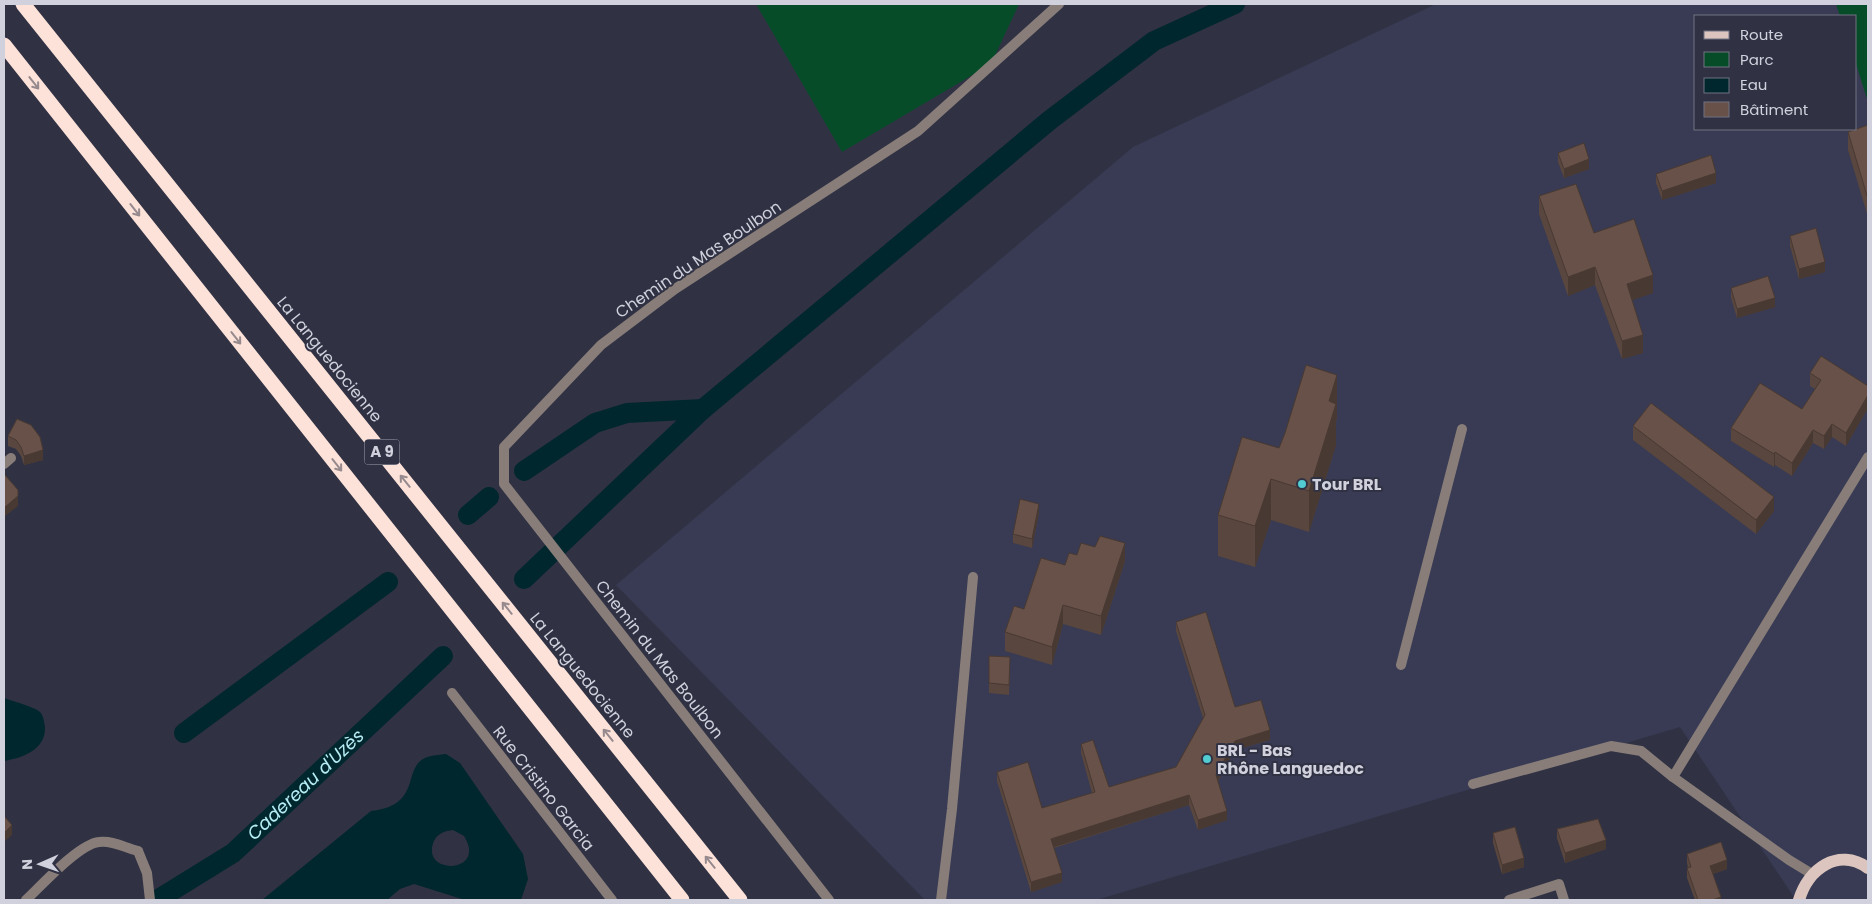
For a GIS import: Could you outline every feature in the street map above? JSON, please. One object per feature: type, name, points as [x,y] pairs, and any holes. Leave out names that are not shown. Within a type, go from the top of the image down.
[{"type":"highway","name":"La Languedocienne","points":[[23,4],[740,900]]},
{"type":"highway","name":"A 9","points":[[4,45],[682,900]]},
{"type":"main road","points":[[1799,900],[1803,887],[1812,874],[1823,865],[1836,861],[1850,860],[1867,864]]},
{"type":"street","name":"Chemin du Mas Boulbon","points":[[829,900],[504,484],[504,448],[601,345],[675,288],[918,131],[1059,4]]},
{"type":"street","points":[[1401,665],[1462,429]]},
{"type":"street","points":[[1673,777],[1868,457]]},
{"type":"street","points":[[941,900],[952,809],[973,577]]},
{"type":"street","name":"Rue Cristino Garcia","points":[[452,694],[612,900]]},
{"type":"street","points":[[1473,784],[1611,746],[1641,751],[1673,777],[1789,860],[1812,874]]},
{"type":"street","points":[[26,900],[84,847],[99,842],[115,843],[138,850],[147,873],[150,900]]},
{"type":"street","points":[[1509,900],[1559,884],[1564,900]]},
{"type":"shaded area","points":[[1436,4],[1868,4],[1868,900],[1796,900],[1680,727],[1096,900],[925,900],[616,585],[1133,147]]},
{"type":"green space","points":[[756,4],[1019,4],[991,64],[842,152]]},
{"type":"green space","points":[[1836,4],[1868,4],[1868,102],[1857,67],[1857,15],[1840,15]]},
{"type":"water","points":[[4,698],[29,706],[40,712],[45,727],[42,742],[37,747],[18,758],[4,761]]},
{"type":"water","points":[[446,754],[460,763],[523,854],[528,879],[521,900],[465,900],[414,884],[400,889],[387,900],[262,900],[371,811],[392,806],[402,798],[418,763],[428,757]],"holes":[[[453,830],[464,836],[469,849],[467,858],[461,864],[443,865],[436,860],[432,852],[434,841],[440,834]]]},
{"type":"building","points":[[1868,125],[1868,199],[1848,132]]},
{"type":"building","points":[[1584,143],[1589,159],[1564,169],[1558,153]]},
{"type":"building","points":[[1711,155],[1716,173],[1662,191],[1656,174]]},
{"type":"building","points":[[1576,184],[1594,233],[1634,219],[1653,275],[1627,284],[1643,335],[1622,341],[1595,267],[1568,277],[1539,196]]},
{"type":"building","points":[[1816,228],[1825,262],[1799,269],[1790,236]]},
{"type":"building","points":[[1768,276],[1775,298],[1737,309],[1731,288]]},
{"type":"building","points":[[1821,356],[1868,386],[1868,395],[1846,433],[1832,424],[1824,436],[1813,430],[1792,463],[1731,428],[1760,383],[1802,409],[1821,380],[1810,373]]},
{"type":"building","points":[[1306,365],[1337,375],[1329,401],[1336,404],[1309,491],[1271,479],[1255,526],[1218,515],[1242,437],[1279,448]]},
{"type":"building","points":[[1651,403],[1774,497],[1756,520],[1633,426]]},
{"type":"building","points":[[17,419],[31,425],[40,437],[43,450],[24,456],[16,440],[8,436]]},
{"type":"building","points":[[4,476],[18,490],[18,496],[4,508]]},
{"type":"building","points":[[1020,499],[1039,504],[1032,539],[1013,534]]},
{"type":"building","points":[[1100,536],[1125,543],[1101,616],[1063,605],[1052,647],[1005,632],[1014,606],[1024,609],[1041,558],[1065,565],[1069,553],[1077,555],[1081,543],[1095,547]]},
{"type":"building","name":"BRL - Bas Rhône Languedoc","points":[[1206,612],[1235,707],[1261,700],[1270,730],[1235,741],[1216,775],[1227,811],[1198,820],[1189,795],[1051,839],[1062,873],[1031,882],[997,772],[1028,762],[1042,808],[1095,792],[1081,744],[1093,740],[1109,787],[1176,767],[1205,715],[1176,622]]},
{"type":"building","points":[[989,656],[1010,657],[1009,685],[989,683]]},
{"type":"building","points":[[4,816],[12,825],[4,833]]},
{"type":"building","points":[[1598,819],[1606,840],[1565,853],[1557,829]]},
{"type":"building","points":[[1515,827],[1524,858],[1502,865],[1493,833]]},
{"type":"building","points":[[1721,842],[1727,860],[1710,866],[1721,897],[1712,900],[1698,900],[1687,868],[1691,867],[1687,854]]},
{"type":"waterway","points":[[524,579],[703,409],[1050,120],[1154,41],[1235,4]]},
{"type":"waterway","points":[[524,471],[595,423],[627,413],[703,409]]},
{"type":"waterway","points":[[468,515],[489,497]]},
{"type":"waterway","points":[[184,733],[388,582]]},
{"type":"waterway","name":"Cadereau d'Uzès","points":[[157,900],[233,853],[443,656]]},
{"type":"place","name":"Tour BRL","points":[[1302,484]]},
{"type":"place","name":"BRL - Bas Rhône Languedoc","points":[[1207,759]]}]
